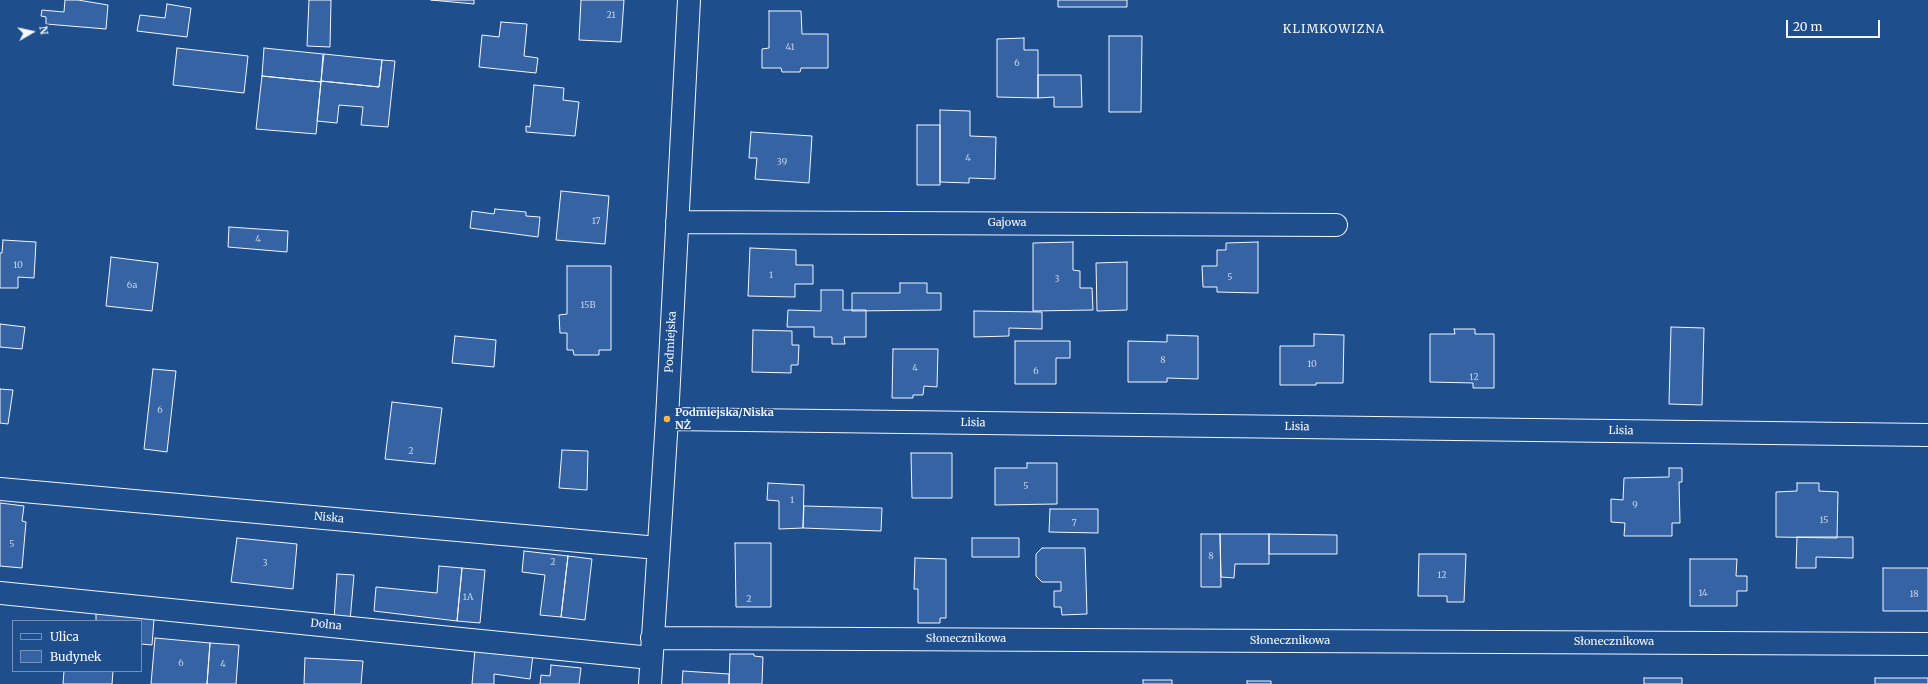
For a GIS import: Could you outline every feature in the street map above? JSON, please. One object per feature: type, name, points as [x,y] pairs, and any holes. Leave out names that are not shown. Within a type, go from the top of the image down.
[{"type":"street","name":"Podmiejska","points":[[650,684],[667,418],[689,0]]},
{"type":"street","name":"Gajowa","points":[[677,222],[1336,225]]},
{"type":"street","name":"Lisia","points":[[667,418],[1928,435]]},
{"type":"street","name":"Niska","points":[[0,489],[658,548]]},
{"type":"street","name":"Dolna","points":[[0,593],[652,648]]},
{"type":"street","name":"Słonecznikowa","points":[[652,648],[1928,644]]},
{"type":"building","points":[[65,0],[78,0],[108,5],[106,29],[46,24],[46,17],[41,16],[42,10],[64,12]]},
{"type":"building","points":[[309,0],[331,0],[330,47],[307,46]]},
{"type":"building","points":[[431,0],[474,0],[474,4]]},
{"type":"building","points":[[581,0],[624,0],[621,42],[579,40]]},
{"type":"building","points":[[1058,0],[1127,0],[1127,7],[1058,7]]},
{"type":"building","points":[[167,4],[191,8],[187,37],[137,31],[140,15],[165,18]]},
{"type":"building","points":[[769,11],[801,11],[802,34],[828,34],[828,68],[801,68],[800,72],[782,72],[781,68],[762,68],[762,49],[769,48]]},
{"type":"building","points":[[501,22],[527,24],[524,56],[538,58],[536,73],[479,67],[482,35],[499,37]]},
{"type":"building","points":[[1109,36],[1142,36],[1141,112],[1109,112]]},
{"type":"building","points":[[1024,38],[1024,50],[1038,50],[1038,98],[997,97],[997,39]]},
{"type":"building","points":[[177,48],[248,56],[244,93],[173,85]]},
{"type":"building","points":[[264,48],[323,54],[321,82],[262,76]]},
{"type":"building","points":[[324,54],[382,60],[379,87],[321,81]]},
{"type":"building","points":[[382,60],[395,61],[388,127],[361,125],[363,107],[339,105],[337,123],[317,121],[321,81],[379,87]]},
{"type":"building","points":[[1038,75],[1081,75],[1082,107],[1054,107],[1054,97],[1038,98]]},
{"type":"building","points":[[262,76],[321,82],[316,134],[256,129]]},
{"type":"building","points":[[534,85],[564,88],[563,100],[579,102],[575,136],[526,132],[526,126],[530,127]]},
{"type":"building","points":[[940,110],[970,111],[970,136],[996,137],[995,179],[969,178],[969,183],[940,182]]},
{"type":"building","points":[[917,125],[940,125],[940,185],[917,185]]},
{"type":"building","points":[[751,132],[812,136],[809,183],[755,179],[757,158],[749,158]]},
{"type":"building","points":[[561,191],[609,196],[605,244],[556,240]]},
{"type":"building","points":[[495,209],[526,212],[526,216],[540,217],[538,237],[470,228],[472,211],[494,214]]},
{"type":"building","points":[[229,227],[288,231],[287,252],[228,247]]},
{"type":"building","points":[[3,240],[36,242],[34,278],[18,277],[18,288],[0,288],[0,253],[2,253]]},
{"type":"building","points":[[1073,242],[1073,270],[1080,271],[1080,288],[1092,288],[1093,310],[1033,311],[1033,243]]},
{"type":"building","points":[[1258,242],[1258,293],[1217,292],[1217,287],[1203,287],[1202,266],[1217,266],[1217,250],[1226,250],[1226,243]]},
{"type":"building","points":[[750,248],[796,250],[796,265],[813,265],[813,284],[795,284],[795,297],[748,296]]},
{"type":"building","points":[[111,257],[158,263],[152,311],[106,306]]},
{"type":"building","points":[[1127,262],[1127,310],[1097,311],[1096,263]]},
{"type":"building","points":[[567,266],[611,266],[611,350],[599,350],[599,355],[574,355],[573,350],[567,350],[567,333],[560,333],[559,315],[567,314]]},
{"type":"building","points":[[900,283],[927,283],[927,293],[941,293],[941,310],[852,311],[852,293],[900,293]]},
{"type":"building","points":[[821,290],[843,290],[843,310],[866,310],[866,337],[844,337],[845,344],[832,344],[832,337],[814,337],[814,327],[787,327],[788,310],[821,311]]},
{"type":"building","points":[[974,311],[1042,312],[1042,329],[1009,328],[1009,336],[974,337]]},
{"type":"building","points":[[0,324],[25,327],[22,349],[0,347]]},
{"type":"building","points":[[1671,327],[1704,328],[1702,405],[1669,404]]},
{"type":"building","points":[[1454,329],[1475,329],[1475,334],[1494,334],[1494,388],[1473,388],[1473,383],[1430,382],[1430,334],[1455,334]]},
{"type":"building","points":[[753,330],[792,331],[792,345],[799,345],[798,365],[791,365],[791,373],[752,372]]},
{"type":"building","points":[[1314,334],[1344,335],[1343,383],[1280,385],[1280,346],[1314,346]]},
{"type":"building","points":[[1167,335],[1198,336],[1198,379],[1167,378],[1167,382],[1128,382],[1128,341],[1167,342]]},
{"type":"building","points":[[455,336],[496,340],[494,367],[452,363]]},
{"type":"building","points":[[1015,341],[1070,341],[1070,358],[1056,358],[1056,384],[1015,384]]},
{"type":"building","points":[[893,349],[938,349],[937,387],[924,386],[923,395],[913,395],[913,398],[892,398]]},
{"type":"building","points":[[153,369],[176,371],[167,452],[144,449]]},
{"type":"building","points":[[0,389],[13,390],[8,424],[0,423]]},
{"type":"building","points":[[392,402],[442,408],[435,464],[385,459]]},
{"type":"building","points":[[562,450],[588,451],[587,490],[559,488]]},
{"type":"building","points":[[911,453],[952,453],[952,498],[912,498]]},
{"type":"building","points":[[1027,463],[1057,463],[1057,504],[995,505],[995,468],[1027,468]]},
{"type":"building","points":[[1669,468],[1682,468],[1682,482],[1679,482],[1680,523],[1672,523],[1672,536],[1624,536],[1625,523],[1611,522],[1611,499],[1623,500],[1624,478],[1669,477]]},
{"type":"building","points":[[768,483],[804,485],[803,528],[779,529],[779,501],[767,500]]},
{"type":"building","points":[[1797,483],[1819,483],[1819,491],[1838,492],[1837,538],[1776,537],[1776,492],[1797,491]]},
{"type":"building","points":[[0,503],[24,506],[22,521],[26,522],[22,568],[0,566]]},
{"type":"building","points":[[804,506],[882,508],[881,531],[803,528]]},
{"type":"building","points":[[1050,509],[1098,509],[1098,533],[1049,532]]},
{"type":"building","points":[[1201,534],[1220,534],[1221,587],[1201,587]]},
{"type":"building","points":[[1220,534],[1269,534],[1269,564],[1235,564],[1234,578],[1221,577]]},
{"type":"building","points":[[1269,534],[1337,535],[1337,554],[1269,554]]},
{"type":"building","points":[[1797,537],[1853,537],[1853,558],[1816,557],[1816,568],[1796,568]]},
{"type":"building","points":[[237,538],[297,544],[293,589],[231,582]]},
{"type":"building","points":[[972,538],[1019,538],[1019,557],[972,557]]},
{"type":"building","points":[[735,543],[771,543],[771,607],[736,607]]},
{"type":"building","points":[[1042,548],[1085,548],[1087,614],[1062,615],[1061,607],[1054,607],[1054,591],[1061,591],[1061,582],[1042,582],[1036,576],[1036,554]]},
{"type":"building","points":[[524,551],[568,556],[561,617],[540,615],[545,575],[522,572]]},
{"type":"building","points":[[1419,554],[1466,554],[1464,602],[1447,602],[1447,596],[1418,596]]},
{"type":"building","points":[[568,556],[592,559],[585,620],[561,617]]},
{"type":"building","points":[[915,558],[946,559],[946,618],[940,618],[940,623],[918,623],[918,589],[914,589]]},
{"type":"building","points":[[1690,559],[1737,559],[1736,576],[1747,576],[1747,591],[1737,591],[1737,606],[1690,606]]},
{"type":"building","points":[[439,566],[462,568],[457,621],[374,611],[376,587],[437,593]]},
{"type":"building","points":[[462,568],[485,570],[480,623],[457,621]]},
{"type":"building","points":[[1883,568],[1928,568],[1928,611],[1883,611]]},
{"type":"building","points":[[337,574],[354,575],[350,621],[334,620]]},
{"type":"building","points":[[96,613],[154,619],[152,645],[142,644],[142,620],[96,620]]},
{"type":"building","points":[[155,638],[210,643],[207,684],[151,684]]},
{"type":"building","points":[[210,643],[239,645],[236,684],[207,684]]},
{"type":"building","points":[[475,649],[533,655],[530,679],[494,674],[494,684],[472,684]]},
{"type":"building","points":[[730,654],[754,654],[754,656],[763,657],[762,684],[729,684]]},
{"type":"building","points":[[305,658],[363,661],[361,684],[304,684]]},
{"type":"building","points":[[551,665],[581,668],[579,684],[540,684],[541,675],[550,676]]},
{"type":"building","points":[[683,671],[729,674],[729,684],[682,684]]},
{"type":"building","points":[[64,672],[113,672],[112,684],[63,684]]},
{"type":"building","points":[[1644,678],[1682,678],[1682,684],[1644,684]]},
{"type":"building","points":[[1875,678],[1928,678],[1928,684],[1875,684]]},
{"type":"building","points":[[1143,680],[1172,680],[1172,684],[1143,684]]},
{"type":"building","points":[[1247,681],[1271,681],[1271,684],[1247,684]]},
{"type":"place","name":"Podmiejska/Niska NŻ","points":[[667,419]]},
{"type":"district","name":"KLIMKOWIZNA","points":[[1334,30]]}]
